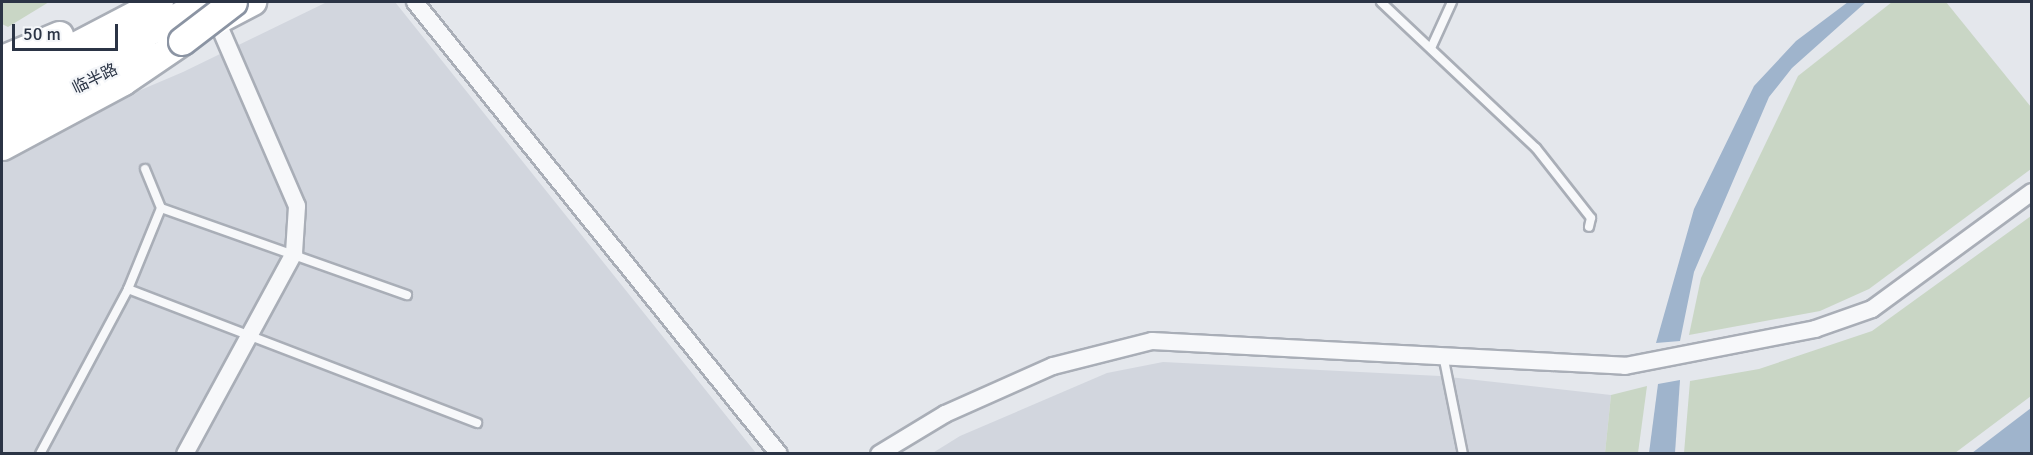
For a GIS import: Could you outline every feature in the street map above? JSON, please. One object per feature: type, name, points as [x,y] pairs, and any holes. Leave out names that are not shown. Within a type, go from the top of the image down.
[{"type":"highway","points":[[2,59],[130,2]]},
{"type":"highway","points":[[2,84],[159,2]]},
{"type":"highway","points":[[2,106],[219,8]]},
{"type":"highway","points":[[2,146],[123,81],[219,8]]},
{"type":"highway","points":[[2,135],[51,100]]},
{"type":"main road","name":"临半路","points":[[2,92],[172,2]]},
{"type":"main road","name":"临半路","points":[[2,127],[219,8],[253,2]]},
{"type":"street","points":[[415,2],[779,453]]},
{"type":"street","points":[[185,453],[294,253],[297,206],[219,8]]},
{"type":"street","points":[[879,453],[945,414],[1053,366],[1152,341],[1443,354],[1625,366],[1815,329],[1872,309],[2031,192]]},
{"type":"lane","points":[[1381,2],[1536,148],[1591,218],[1589,227]]},
{"type":"lane","points":[[1431,48],[1452,2]]},
{"type":"lane","points":[[40,453],[128,289],[161,208],[145,169]]},
{"type":"lane","points":[[161,208],[294,253],[407,295]]},
{"type":"lane","points":[[128,289],[477,423]]},
{"type":"lane","points":[[1443,354],[1463,453]]},
{"type":"shaded area","points":[[327,2],[395,2],[756,453],[2,453],[2,149],[183,72]]},
{"type":"shaded area","points":[[1163,362],[1440,376],[1611,395],[1605,453],[931,454],[960,436],[1107,373]]},
{"type":"green space","points":[[2,2],[49,2],[8,27],[2,24]]},
{"type":"green space","points":[[1892,2],[1946,2],[2031,107],[2031,169],[1869,289],[1820,311],[1689,335],[1701,278],[1798,76]]},
{"type":"green space","points":[[2031,216],[2031,396],[1955,453],[1684,453],[1690,381],[1759,369],[1872,331]]},
{"type":"green space","points":[[1647,386],[1638,453],[1605,453],[1611,395]]},
{"type":"water","points":[[1848,2],[1866,2],[1792,68],[1769,97],[1694,272],[1680,341],[1656,343],[1694,209],[1754,86],[1796,41]]},
{"type":"water","points":[[1680,380],[1675,453],[1649,453],[1658,384]]},
{"type":"water","points":[[2031,408],[2031,453],[1972,453]]}]
